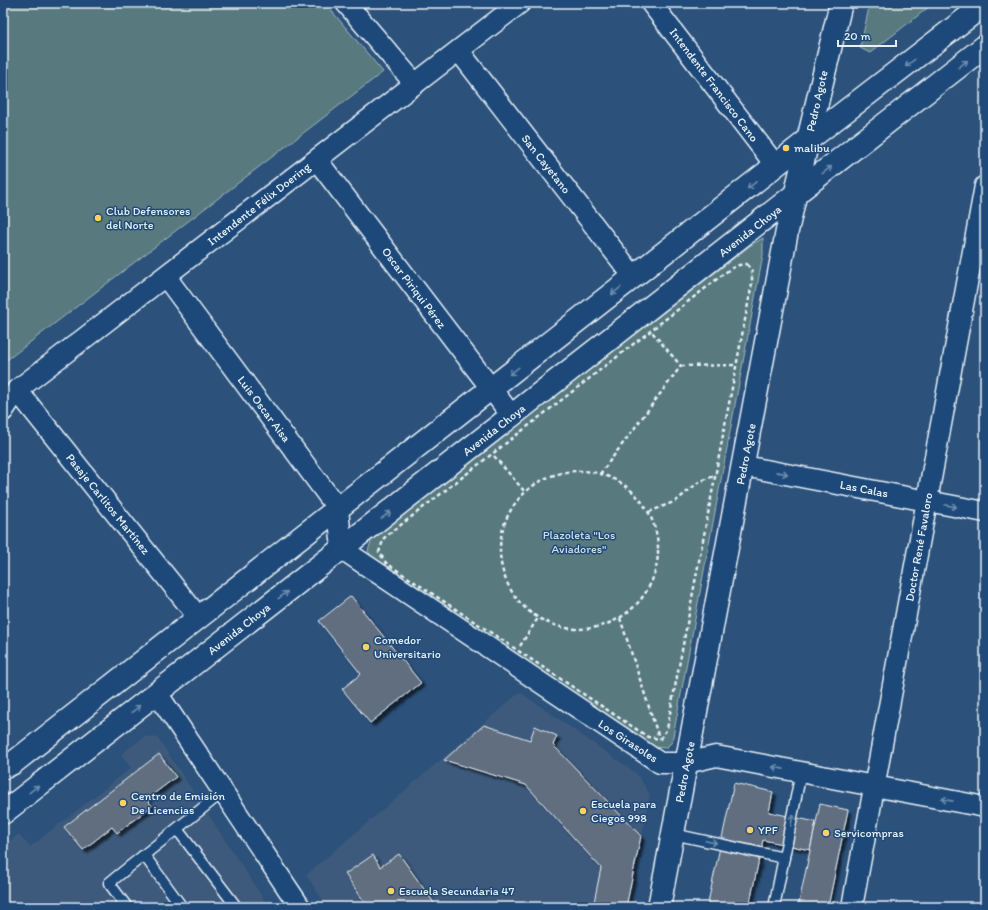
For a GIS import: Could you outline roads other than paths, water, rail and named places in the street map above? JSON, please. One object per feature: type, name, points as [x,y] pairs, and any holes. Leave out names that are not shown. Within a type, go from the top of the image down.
[{"type":"main road","name":"Pedro Agote","points":[[659,907],[744,466],[787,231],[840,3]]},
{"type":"main road","points":[[3,768],[14,763],[808,140],[985,4]]},
{"type":"main road","name":"Avenida Choya","points":[[3,813],[342,549],[487,447],[512,416],[985,46]]},
{"type":"street","points":[[346,3],[415,84]]},
{"type":"street","name":"Intendente Félix Doering","points":[[3,410],[17,390],[166,277],[520,3]]},
{"type":"street","name":"Intendente Francisco Cano","points":[[652,3],[776,166]]},
{"type":"street","name":"San Cayetano","points":[[458,51],[634,277]]},
{"type":"street","name":"Oscar Piriqui Pérez","points":[[317,160],[512,416]]},
{"type":"street","name":"Doctor René Favaloro","points":[[852,907],[985,186]]},
{"type":"street","name":"Luis Oscar Aisa","points":[[166,277],[338,509]]},
{"type":"street","name":"Pasaje Carlitos Martínez","points":[[17,390],[199,618]]},
{"type":"street","name":"Las Calas","points":[[744,466],[985,512]]},
{"type":"street","points":[[338,509],[342,549]]},
{"type":"street","name":"Los Girasoles","points":[[342,549],[660,763],[686,763],[716,756],[985,807]]},
{"type":"street","points":[[157,693],[300,907]]},
{"type":"lane","points":[[774,907],[801,772]]},
{"type":"lane","points":[[127,907],[109,883],[224,792]]},
{"type":"lane","points":[[177,830],[235,905],[233,907]]},
{"type":"lane","points":[[673,834],[784,858]]},
{"type":"lane","points":[[144,855],[182,907]]},
{"type":"place","name":"malibu","points":[[786,148]]},
{"type":"place","name":"Club Defensores del Norte","points":[[98,218]]},
{"type":"place","name":"Comedor Universitario","points":[[366,647]]},
{"type":"place","name":"Centro de Emisión De Licencias","points":[[123,803]]},
{"type":"place","name":"Escuela para Ciegos 998","points":[[583,811]]},
{"type":"place","name":"YPF","points":[[750,830]]},
{"type":"place","name":"Servicompras","points":[[826,833]]},
{"type":"place","name":"Escuela Secundaria 47","points":[[391,891]]},
{"type":"park label","name":"Plazoleta \"Los Aviadores\"","points":[[579,542]]}]
